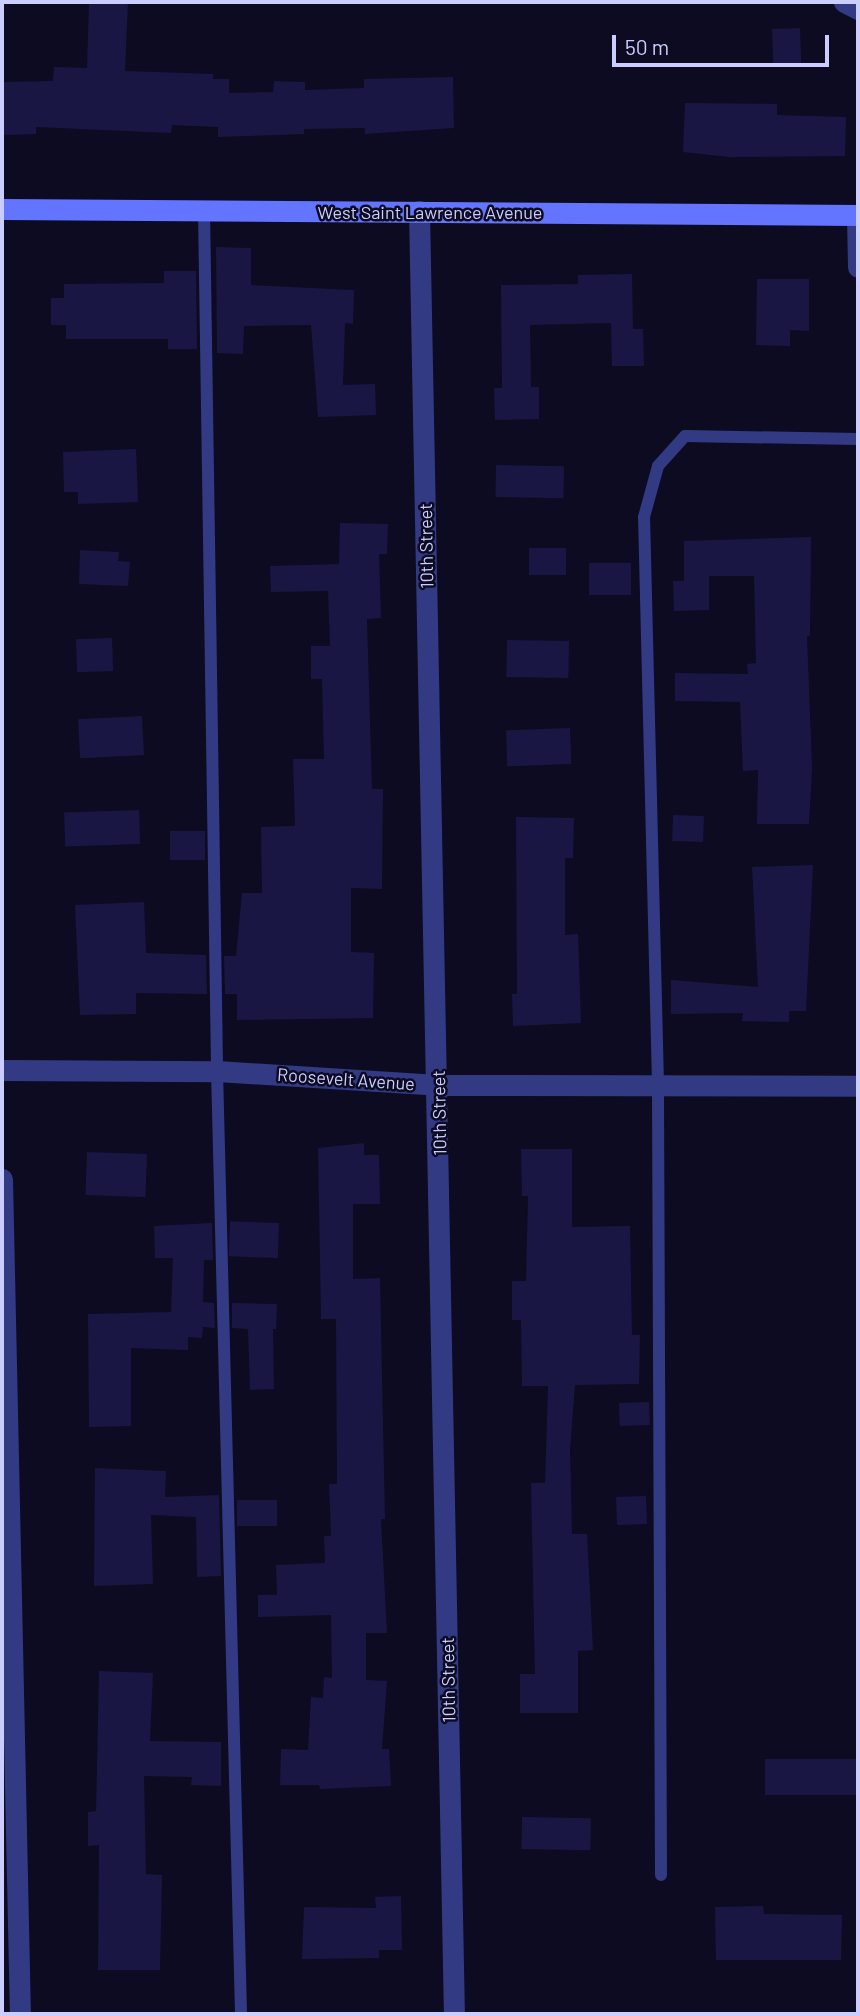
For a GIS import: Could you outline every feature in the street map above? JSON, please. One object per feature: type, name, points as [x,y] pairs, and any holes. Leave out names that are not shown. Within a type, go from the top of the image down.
[{"type":"street","points":[[844,2],[858,9]]},
{"type":"street","name":"West Saint Lawrence Avenue","points":[[2,209],[858,215]]},
{"type":"street","name":"10th Street","points":[[419,211],[454,2014]]},
{"type":"street","points":[[858,215],[858,267]]},
{"type":"street","name":"Roosevelt Avenue","points":[[2,1070],[217,1071],[438,1085],[858,1086]]},
{"type":"street","points":[[2,1179],[20,2014]]},
{"type":"lane","points":[[204,210],[217,1071],[241,2014]]},
{"type":"lane","points":[[661,1875],[658,1084],[644,517],[658,467],[685,436],[858,439]]},
{"type":"building","points":[[89,2],[128,2],[125,71],[213,74],[213,79],[229,79],[229,93],[273,92],[274,81],[305,82],[305,90],[364,88],[364,79],[453,77],[454,128],[365,134],[365,128],[304,129],[304,134],[218,137],[218,127],[172,125],[171,133],[36,127],[36,134],[2,135],[2,82],[53,81],[54,67],[87,68]]},
{"type":"building","points":[[800,28],[801,64],[773,65],[772,29]]},
{"type":"building","points":[[685,103],[777,104],[777,115],[846,117],[845,156],[729,157],[683,152]]},
{"type":"building","points":[[216,247],[251,248],[251,285],[354,290],[353,324],[345,323],[343,385],[375,384],[376,415],[318,417],[311,325],[244,326],[243,354],[217,353]]},
{"type":"building","points":[[164,271],[196,271],[197,349],[168,349],[168,339],[66,339],[66,325],[51,325],[51,298],[64,298],[64,284],[164,283]]},
{"type":"building","points":[[632,274],[633,329],[643,329],[644,366],[612,366],[611,323],[530,325],[531,387],[539,387],[539,419],[495,420],[494,388],[502,388],[501,285],[578,284],[578,275]]},
{"type":"building","points":[[757,279],[809,279],[809,331],[790,330],[790,346],[756,345]]},
{"type":"building","points":[[136,449],[138,502],[78,504],[78,492],[64,492],[63,452]]},
{"type":"building","points":[[496,465],[564,466],[563,498],[495,497]]},
{"type":"building","points":[[340,523],[388,524],[387,554],[379,554],[381,618],[367,619],[372,789],[383,789],[382,889],[351,888],[351,952],[374,953],[373,1018],[237,1020],[237,994],[225,994],[224,956],[236,956],[242,893],[262,893],[261,827],[295,826],[293,759],[324,759],[322,679],[311,679],[311,646],[330,646],[328,591],[271,592],[270,566],[339,564]]},
{"type":"building","points":[[811,537],[810,636],[807,636],[812,768],[809,824],[757,824],[758,770],[743,771],[740,702],[675,701],[675,673],[748,674],[747,664],[756,663],[754,576],[709,576],[709,610],[674,611],[673,581],[684,581],[684,541]]},
{"type":"building","points":[[529,548],[566,548],[566,575],[529,575]]},
{"type":"building","points":[[80,550],[119,552],[118,561],[130,562],[128,586],[79,584]]},
{"type":"building","points":[[589,563],[631,563],[631,595],[589,595]]},
{"type":"building","points":[[112,638],[113,671],[77,672],[76,639]]},
{"type":"building","points":[[507,640],[569,641],[568,678],[506,677]]},
{"type":"building","points":[[142,716],[144,755],[80,758],[78,719]]},
{"type":"building","points":[[570,728],[571,764],[507,766],[506,730]]},
{"type":"building","points":[[139,810],[140,844],[65,847],[64,813]]},
{"type":"building","points":[[673,815],[704,816],[703,842],[672,841]]},
{"type":"building","points":[[516,817],[574,818],[573,858],[565,858],[565,935],[578,934],[581,1023],[513,1026],[512,994],[517,994]]},
{"type":"building","points":[[170,831],[205,831],[205,860],[170,860]]},
{"type":"building","points":[[813,865],[806,1011],[789,1011],[789,1022],[742,1021],[743,1013],[671,1014],[671,980],[758,987],[752,867]]},
{"type":"building","points":[[144,902],[146,953],[206,955],[207,994],[136,993],[136,1014],[80,1015],[75,905]]},
{"type":"building","points":[[364,1143],[364,1155],[379,1155],[380,1204],[353,1204],[353,1279],[380,1278],[385,1519],[381,1519],[387,1633],[366,1633],[366,1680],[387,1681],[382,1749],[389,1749],[391,1786],[320,1789],[319,1785],[280,1785],[281,1749],[308,1750],[311,1697],[323,1698],[324,1677],[332,1678],[331,1615],[258,1617],[258,1595],[277,1595],[276,1565],[325,1563],[324,1536],[331,1536],[329,1484],[337,1484],[336,1319],[321,1319],[318,1148]]},
{"type":"building","points":[[521,1149],[572,1149],[572,1227],[630,1226],[632,1335],[640,1335],[639,1384],[575,1385],[570,1450],[572,1534],[587,1534],[593,1650],[578,1651],[578,1713],[520,1713],[520,1674],[535,1674],[531,1483],[545,1483],[548,1386],[522,1386],[521,1320],[512,1320],[512,1281],[526,1281],[528,1196],[522,1196]]},
{"type":"building","points":[[87,1152],[147,1154],[145,1197],[85,1195]]},
{"type":"building","points":[[230,1221],[279,1223],[278,1258],[229,1256]]},
{"type":"building","points":[[212,1223],[213,1260],[204,1260],[203,1302],[214,1303],[215,1328],[203,1327],[202,1338],[188,1337],[188,1350],[131,1348],[131,1426],[89,1427],[88,1314],[171,1312],[173,1258],[155,1258],[154,1226]]},
{"type":"building","points":[[232,1303],[277,1304],[276,1329],[273,1329],[274,1389],[250,1390],[248,1329],[232,1328]]},
{"type":"building","points":[[649,1402],[650,1425],[620,1426],[619,1403]]},
{"type":"building","points":[[95,1468],[166,1471],[165,1497],[219,1495],[221,1576],[197,1577],[196,1517],[151,1515],[153,1584],[94,1586]]},
{"type":"building","points":[[646,1496],[647,1524],[617,1525],[616,1497]]},
{"type":"building","points":[[237,1500],[277,1500],[277,1526],[237,1526]]},
{"type":"building","points":[[99,1671],[153,1673],[150,1741],[221,1742],[221,1786],[191,1785],[192,1777],[144,1776],[146,1874],[162,1875],[160,1970],[98,1970],[99,1845],[88,1846],[88,1812],[96,1811]]},
{"type":"building","points":[[765,1759],[858,1759],[858,1795],[765,1795]]},
{"type":"building","points":[[522,1817],[591,1818],[590,1850],[521,1849]]},
{"type":"building","points":[[401,1896],[402,1950],[379,1950],[379,1958],[302,1959],[304,1907],[376,1908],[375,1897]]},
{"type":"building","points":[[763,1906],[764,1914],[842,1915],[841,1960],[716,1960],[715,1907]]}]
